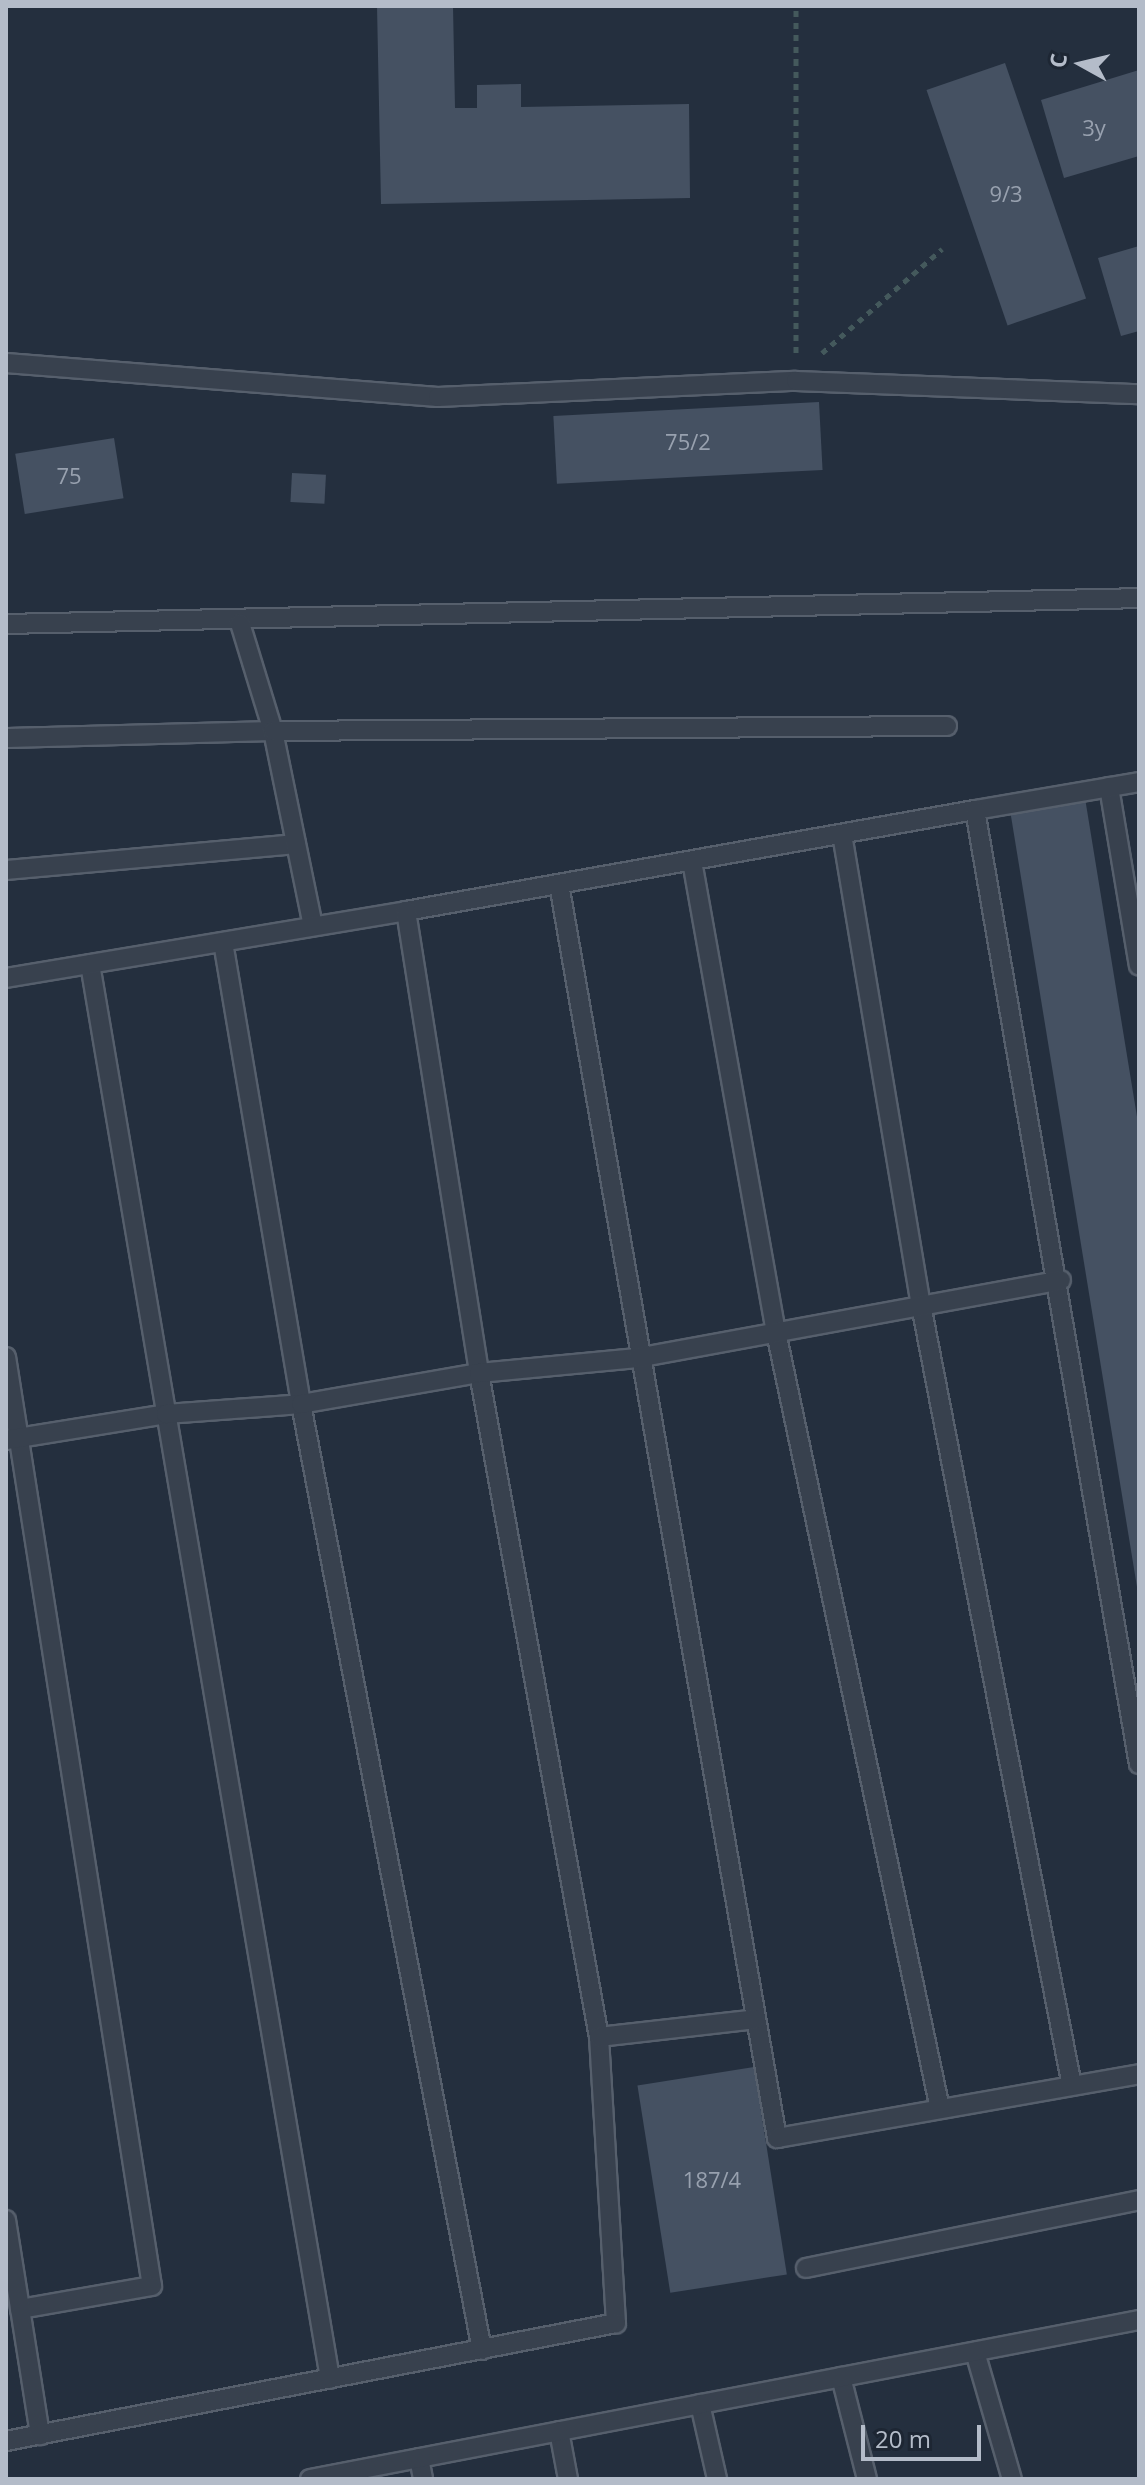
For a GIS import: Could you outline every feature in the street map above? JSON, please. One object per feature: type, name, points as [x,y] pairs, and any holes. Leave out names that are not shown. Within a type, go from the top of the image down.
[{"type":"lane","points":[[6,363],[438,397],[796,381],[1139,394]]},
{"type":"lane","points":[[6,624],[240,623],[1139,598]]},
{"type":"lane","points":[[240,623],[273,731],[313,926]]},
{"type":"lane","points":[[6,738],[273,731],[947,726]]},
{"type":"lane","points":[[6,978],[1139,782]]},
{"type":"lane","points":[[1109,787],[1139,966]]},
{"type":"lane","points":[[975,810],[1061,1280],[1139,1764]]},
{"type":"lane","points":[[842,834],[921,1305],[1072,2086]]},
{"type":"lane","points":[[6,870],[296,844]]},
{"type":"lane","points":[[692,861],[776,1332],[940,2109]]},
{"type":"lane","points":[[559,884],[637,1358],[777,2138],[1139,2074]]},
{"type":"lane","points":[[6,2441],[616,2323],[599,2037],[479,1373],[406,911]]},
{"type":"lane","points":[[223,942],[301,1404],[482,2350]]},
{"type":"lane","points":[[90,964],[330,2379]]},
{"type":"lane","points":[[13,1439],[166,1414],[301,1404],[479,1373],[637,1358],[1061,1280]]},
{"type":"lane","points":[[6,1357],[13,1439],[152,2286],[20,2309]]},
{"type":"lane","points":[[599,2037],[756,2019]]},
{"type":"lane","points":[[806,2268],[1139,2200]]},
{"type":"lane","points":[[6,2220],[40,2435]]},
{"type":"lane","points":[[310,2479],[1139,2320]]},
{"type":"lane","points":[[975,2352],[1012,2479]]},
{"type":"lane","points":[[841,2377],[867,2479]]},
{"type":"lane","points":[[700,2404],[717,2479]]},
{"type":"lane","points":[[559,2431],[568,2479]]},
{"type":"lane","points":[[419,2458],[423,2479]]},
{"type":"path","points":[[796,6],[796,381]]},
{"type":"path","points":[[796,381],[942,249]]},
{"type":"building","points":[[377,6],[453,6],[455,108],[477,108],[477,85],[521,84],[521,107],[689,104],[690,198],[381,204]]},
{"type":"building","points":[[1005,63],[1086,298],[1008,325],[927,90]]},
{"type":"building","points":[[1139,70],[1139,156],[1064,178],[1041,100]]},
{"type":"building","points":[[1139,246],[1139,331],[1121,336],[1098,258]]},
{"type":"building","points":[[819,402],[823,470],[557,484],[553,416]]},
{"type":"building","points":[[114,438],[124,498],[25,514],[15,454]]},
{"type":"building","points":[[292,473],[326,475],[324,504],[290,502]]},
{"type":"building","points":[[1085,798],[1139,1129],[1137,1587],[1010,810]]},
{"type":"building","points":[[754,2067],[787,2274],[670,2293],[637,2085]]}]
